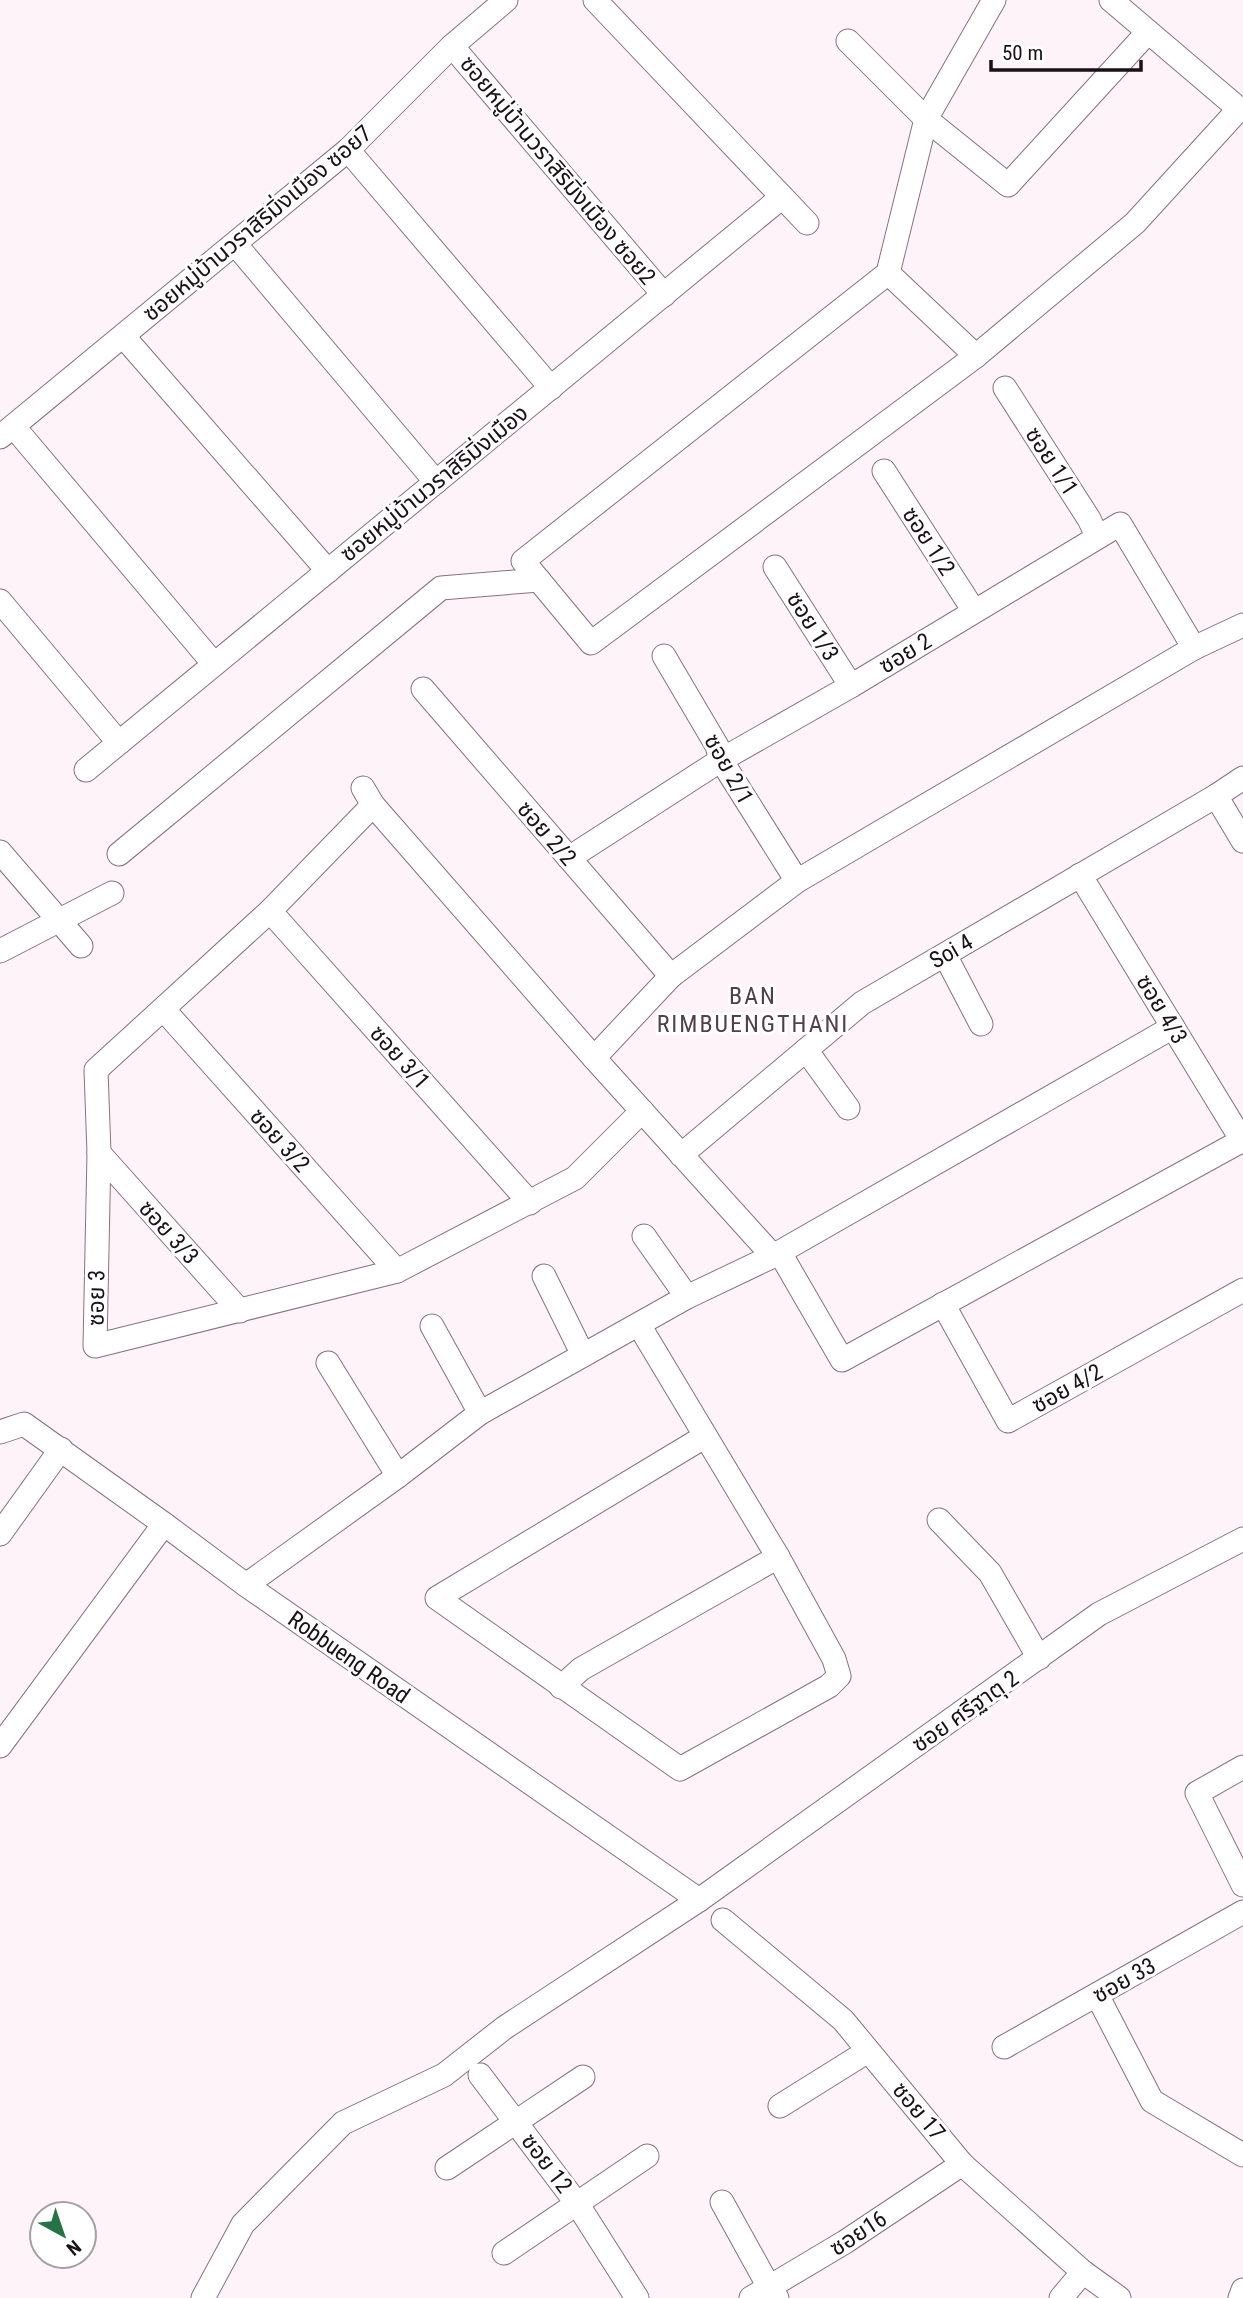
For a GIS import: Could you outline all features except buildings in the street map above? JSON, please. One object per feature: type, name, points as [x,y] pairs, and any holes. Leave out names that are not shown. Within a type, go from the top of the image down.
[{"type":"street","name":"ซอยหมู่บ้านวราสิริมิ่งเมือง ซอย7","points":[[7,432],[348,150],[452,46],[506,0]]},
{"type":"street","points":[[595,0],[807,223]]},
{"type":"street","points":[[994,0],[926,119],[888,273],[523,561],[591,643],[976,356],[1135,223],[1239,109],[1111,0]]},
{"type":"street","points":[[848,41],[926,119],[1009,185],[1148,32]]},
{"type":"street","name":"ซอยหมู่บ้านวราสิริมิ่งเมือง ซอย2","points":[[452,46],[664,295]]},
{"type":"street","points":[[348,150],[551,388]]},
{"type":"street","name":"ซอยหมู่บ้านวราสิริมิ่งเมือง","points":[[86,770],[782,197]]},
{"type":"street","points":[[236,245],[436,482]]},
{"type":"street","points":[[888,273],[976,356]]},
{"type":"street","points":[[124,337],[328,571]]},
{"type":"street","name":"ซอย 1/1","points":[[1005,388],[1089,519],[1097,536]]},
{"type":"street","points":[[7,432],[215,664]]},
{"type":"street","name":"ซอย 1/2","points":[[884,471],[974,611]]},
{"type":"street","name":"ซอย 2","points":[[569,858],[721,760],[851,686],[1119,524],[1194,648]]},
{"type":"street","name":"ซอย 1/3","points":[[775,567],[851,686]]},
{"type":"street","points":[[119,854],[440,588],[539,580]]},
{"type":"street","points":[[0,601],[118,743]]},
{"type":"street","points":[[1243,625],[1194,648],[797,881],[671,976],[594,1058],[776,1255],[842,1360],[1243,1141]]},
{"type":"street","name":"ซอย 2/1","points":[[664,656],[717,746],[721,760],[797,881]]},
{"type":"street","name":"ซอย 2/2","points":[[424,689],[671,976]]},
{"type":"street","name":"Soi 4","points":[[681,1155],[862,1003],[1243,778]]},
{"type":"street","points":[[1216,796],[1243,841]]},
{"type":"street","name":"ซอย 3","points":[[594,1058],[368,797],[270,911],[96,1070],[99,1153],[95,1346],[397,1270],[575,1178],[642,1111]]},
{"type":"street","points":[[0,852],[81,946]]},
{"type":"street","name":"ซอย 4/3","points":[[1080,875],[1243,1141]]},
{"type":"street","points":[[0,951],[112,893]]},
{"type":"street","name":"ซอย 3/1","points":[[270,911],[530,1203]]},
{"type":"street","points":[[945,955],[981,1024]]},
{"type":"street","name":"ซอย 3/2","points":[[164,1010],[397,1270]]},
{"type":"street","points":[[246,1585],[398,1476],[480,1413],[687,1297],[776,1255],[1173,1027]]},
{"type":"street","points":[[806,1050],[848,1108]]},
{"type":"street","name":"ซอย 3/3","points":[[99,1153],[240,1311]]},
{"type":"street","points":[[644,1236],[687,1297]]},
{"type":"street","points":[[544,1276],[583,1355]]},
{"type":"street","name":"ซอย 4/2","points":[[943,1304],[1008,1421],[1243,1290]]},
{"type":"street","points":[[639,1325],[778,1557],[834,1659],[839,1676],[829,1686],[680,1769],[437,1598],[704,1437]]},
{"type":"street","points":[[432,1326],[480,1413]]},
{"type":"street","points":[[328,1363],[398,1476]]},
{"type":"street","name":"Robbueng Road","points":[[0,1432],[24,1424],[246,1585],[699,1900]]},
{"type":"street","points":[[0,1534],[61,1449]]},
{"type":"street","points":[[939,1520],[990,1573],[1039,1658]]},
{"type":"street","points":[[0,1746],[164,1524]]},
{"type":"street","name":"ซอย ศรีฐาตุ 2","points":[[203,2298],[243,2224],[343,2123],[444,2075],[504,2028],[699,1900],[1100,1614],[1243,1539]]},
{"type":"street","points":[[561,1687],[582,1669],[778,1557]]},
{"type":"street","points":[[1243,1767],[1197,1793],[1243,1885]]},
{"type":"street","name":"ซอย 33","points":[[1004,2047],[1243,1912]]},
{"type":"street","name":"ซอย 17","points":[[723,1920],[843,2020],[962,2164],[1083,2272],[1119,2298]]},
{"type":"street","points":[[1097,1995],[1152,2101],[1243,2155]]},
{"type":"street","points":[[780,2106],[868,2051]]},
{"type":"street","name":"ซอย 12","points":[[480,2075],[578,2205],[637,2298]]},
{"type":"street","name":"ซอย 12","points":[[447,2168],[583,2077]]},
{"type":"street","name":"ซอย 12","points":[[504,2253],[648,2156]]},
{"type":"street","name":"ซอย16","points":[[766,2294],[962,2164]]},
{"type":"street","points":[[722,2202],[766,2294]]},
{"type":"street","points":[[1061,2298],[1083,2272]]},
{"type":"street","points":[[1240,2298],[1243,2290]]},
{"type":"district","name":"BAN RIMBUENGTHANI","points":[[753,1010]]}]
